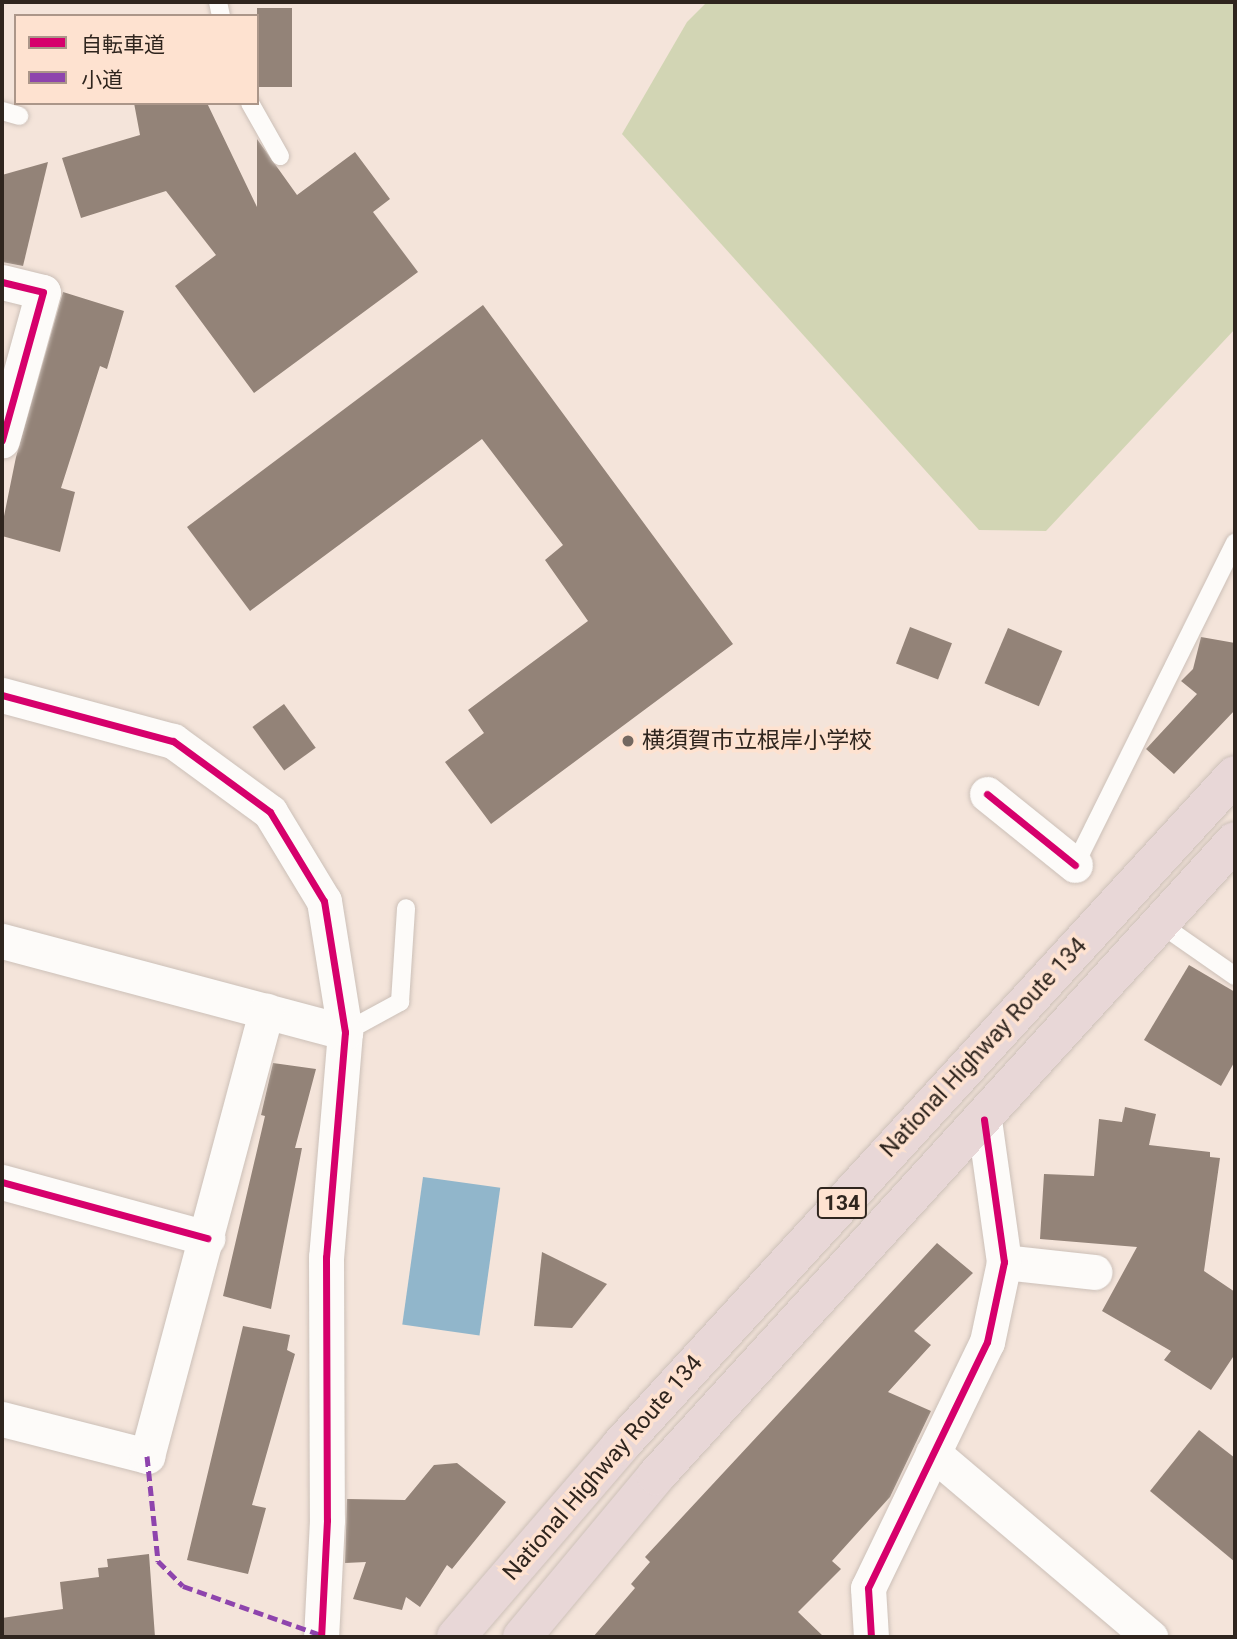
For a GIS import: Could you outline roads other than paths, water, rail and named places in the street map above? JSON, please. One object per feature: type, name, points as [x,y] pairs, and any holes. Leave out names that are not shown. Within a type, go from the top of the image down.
[{"type":"highway","name":"National Highway Route 134","points":[[456,1637],[629,1436],[1235,775]]},
{"type":"highway","name":"National Highway Route 134","points":[[522,1637],[656,1476],[1235,841]]},
{"type":"street","points":[[2,282],[43,292],[2,440]]},
{"type":"street","points":[[2,695],[173,741],[270,812],[324,901],[345,1032],[326,1257],[327,1520],[321,1637]]},
{"type":"street","points":[[987,794],[1075,865]]},
{"type":"street","points":[[2,941],[345,1032]]},
{"type":"street","points":[[2,1419],[147,1456],[266,1010]]},
{"type":"street","points":[[871,1637],[868,1588],[987,1342],[1004,1262],[984,1119]]},
{"type":"street","points":[[2,1182],[206,1238]]},
{"type":"street","points":[[1004,1262],[1094,1272]]},
{"type":"street","points":[[933,1453],[1150,1637]]},
{"type":"lane","points":[[251,105],[280,156]]},
{"type":"lane","points":[[1075,865],[1235,543]]},
{"type":"lane","points":[[345,1032],[400,1002],[406,908]]},
{"type":"lane","points":[[1159,923],[1235,976]]},
{"type":"water","points":[[423,1177],[500,1188],[480,1335],[402,1325]]},
{"type":"place","name":"横須賀市立根岸小学校","points":[[628,741]]}]
